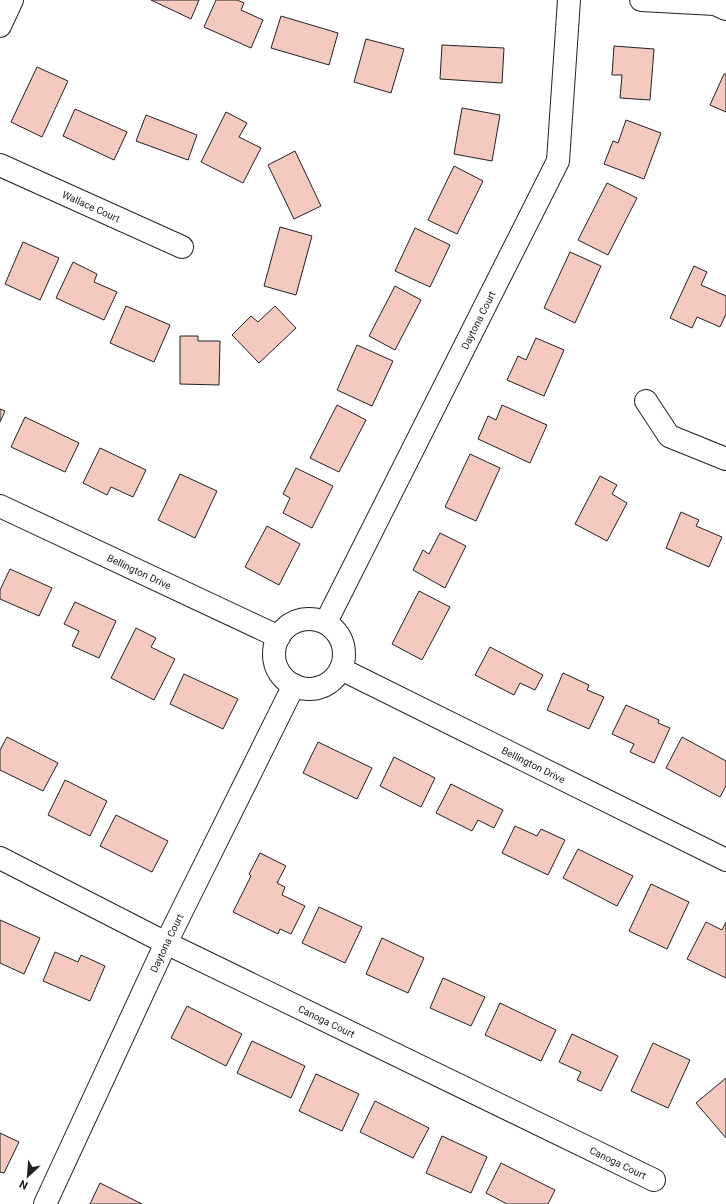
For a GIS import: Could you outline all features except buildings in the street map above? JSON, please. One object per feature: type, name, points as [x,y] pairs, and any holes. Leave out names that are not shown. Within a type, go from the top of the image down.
[{"type":"street","points":[[0,26],[12,0]]},
{"type":"street","name":"Daytona Court","points":[[326,622],[558,161],[569,0]]},
{"type":"street","points":[[641,0],[715,4],[726,9]]},
{"type":"street","name":"Wallace Court","points":[[0,166],[182,247]]},
{"type":"street","points":[[646,401],[669,436],[726,459]]},
{"type":"street","name":"Bellington Drive","points":[[0,506],[279,637]]},
{"type":"street","points":[[303,619],[315,619],[326,622],[342,639],[345,650],[344,662],[341,669],[331,681],[321,687],[310,689],[288,682],[280,673],[275,662],[274,651],[283,630],[292,623],[303,619]]},
{"type":"street","name":"Bellington Drive","points":[[341,669],[726,860]]},
{"type":"street","name":"Daytona Court","points":[[45,1204],[166,943],[294,685]]},
{"type":"street","name":"Canoga Court","points":[[0,858],[166,943],[654,1180]]}]
